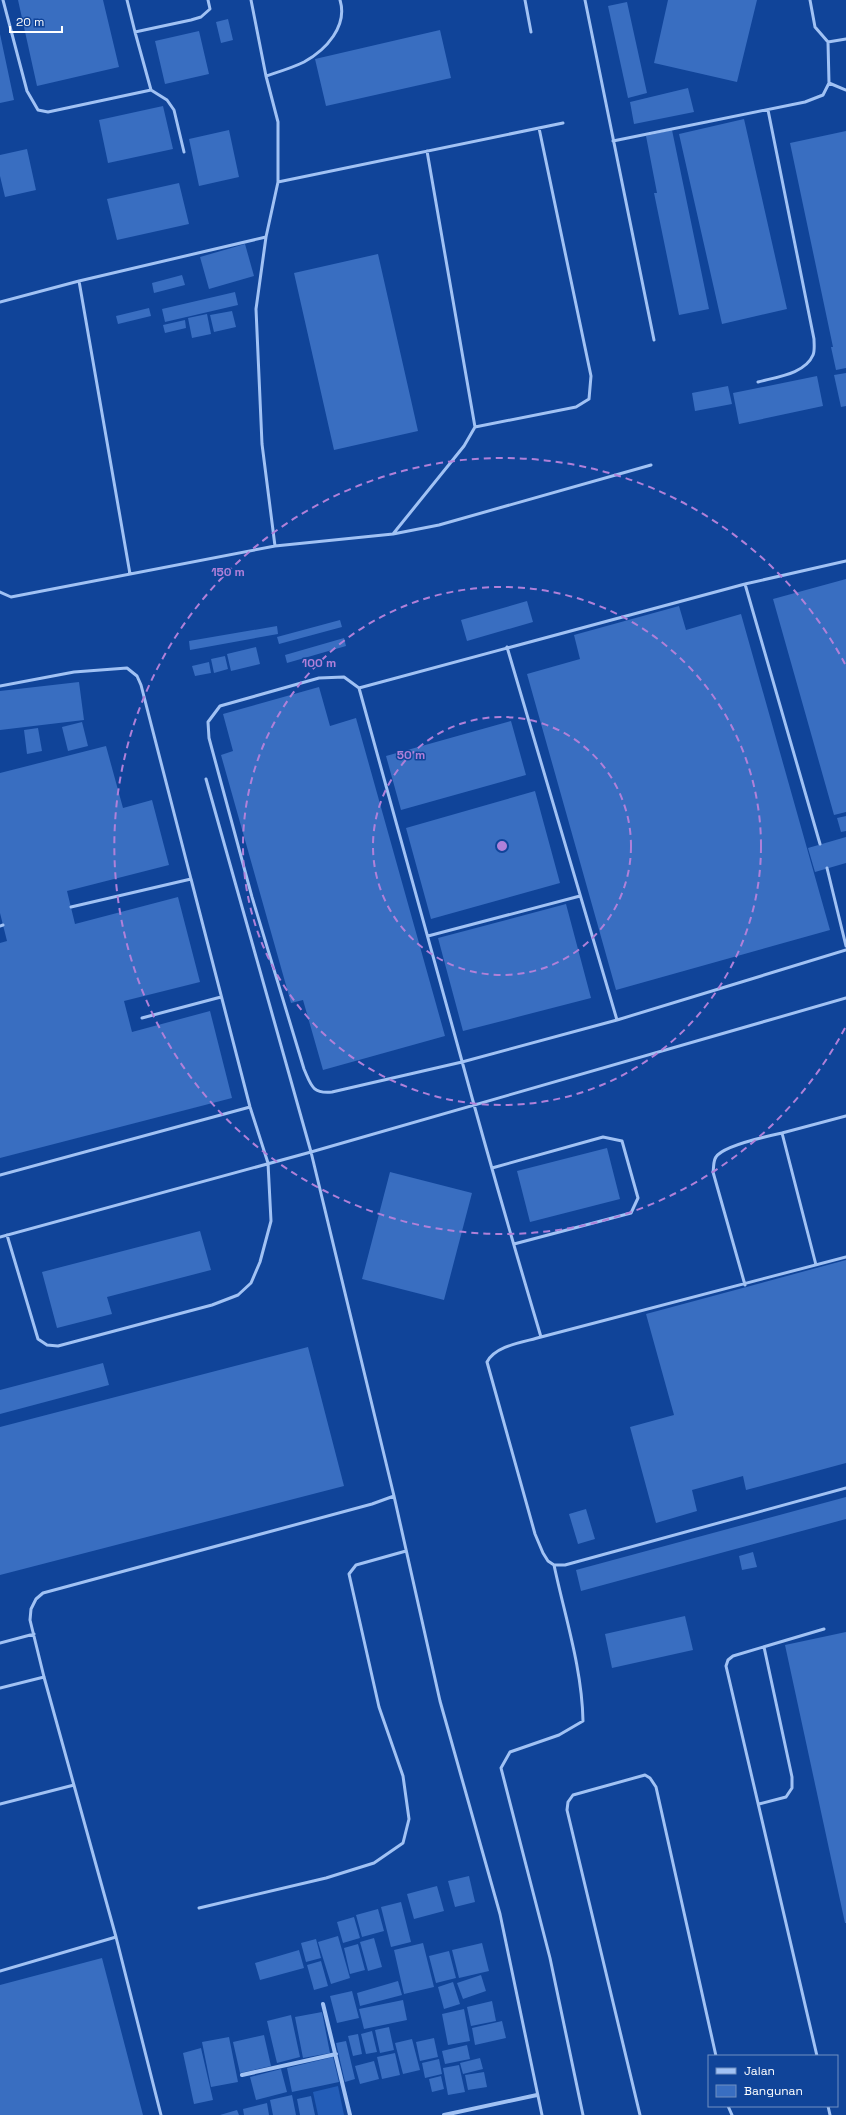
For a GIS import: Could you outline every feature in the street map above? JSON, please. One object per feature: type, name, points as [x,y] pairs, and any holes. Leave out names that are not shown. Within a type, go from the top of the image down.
[{"type":"street","points":[[323,2004],[350,2115]]},
{"type":"street","points":[[242,2075],[336,2054]]},
{"type":"street","points":[[444,2115],[537,2095]]},
{"type":"lane","points":[[3,0],[27,91],[38,110],[48,112],[151,90]]},
{"type":"lane","points":[[127,0],[151,90],[167,100],[174,110],[184,152]]},
{"type":"lane","points":[[135,32],[201,17],[210,9],[208,0]]},
{"type":"lane","points":[[251,0],[266,76],[278,122],[278,182],[266,237],[256,309],[262,444],[275,546]]},
{"type":"lane","points":[[266,76],[304,62],[325,46],[335,34],[342,18],[340,0]]},
{"type":"lane","points":[[525,0],[531,32]]},
{"type":"lane","points":[[585,0],[654,340]]},
{"type":"lane","points":[[613,141],[805,102],[823,95],[829,83],[828,42],[815,27],[810,0]]},
{"type":"lane","points":[[828,42],[846,39]]},
{"type":"lane","points":[[829,83],[846,90]]},
{"type":"lane","points":[[758,382],[796,371],[807,364],[814,353],[814,339],[768,110]]},
{"type":"lane","points":[[278,182],[563,123]]},
{"type":"lane","points":[[475,427],[576,407],[589,399],[591,376],[539,128]]},
{"type":"lane","points":[[393,534],[464,446],[475,427],[427,151]]},
{"type":"lane","points":[[0,302],[80,281],[266,237]]},
{"type":"lane","points":[[80,281],[130,574]]},
{"type":"lane","points":[[0,592],[11,597],[275,546],[393,534],[439,525],[651,465]]},
{"type":"lane","points":[[359,688],[506,647],[745,584],[846,561]]},
{"type":"lane","points":[[745,584],[820,844]]},
{"type":"lane","points":[[506,647],[617,1020]]},
{"type":"lane","points":[[0,686],[74,672],[127,668],[137,676],[141,685],[250,1107],[268,1163],[271,1221],[260,1262],[251,1283],[238,1295],[212,1305],[58,1346],[47,1345],[38,1339],[8,1235]]},
{"type":"lane","points":[[541,1337],[474,1105],[462,1062],[428,936],[359,688],[344,677],[319,678],[220,706],[208,722],[209,738],[301,1061],[313,1088],[320,1093],[332,1092],[462,1062],[617,1020],[846,950]]},
{"type":"lane","points":[[206,779],[311,1152],[394,1496],[440,1700],[500,1914],[530,2048],[537,2095],[542,2115]]},
{"type":"lane","points":[[827,868],[846,946]]},
{"type":"lane","points":[[71,907],[191,879]]},
{"type":"lane","points":[[428,936],[580,896]]},
{"type":"lane","points":[[142,1018],[221,997]]},
{"type":"lane","points":[[0,1237],[311,1152],[846,998]]},
{"type":"lane","points":[[0,1175],[250,1107]]},
{"type":"lane","points":[[745,1285],[713,1172],[714,1159],[719,1153],[754,1140],[846,1116]]},
{"type":"lane","points":[[782,1133],[816,1265]]},
{"type":"lane","points":[[492,1168],[603,1137],[622,1141],[638,1198],[631,1213],[514,1244]]},
{"type":"lane","points":[[846,1257],[745,1285],[541,1337],[497,1351],[487,1362],[535,1534],[542,1553],[548,1561],[554,1565],[565,1565],[846,1488]]},
{"type":"lane","points":[[161,2115],[116,1937],[44,1677],[30,1620],[31,1609],[36,1599],[43,1593],[372,1504],[394,1496]]},
{"type":"lane","points":[[198,1908],[326,1878],[374,1863],[403,1843],[409,1819],[403,1776],[380,1707],[349,1574],[356,1565],[406,1551]]},
{"type":"lane","points":[[554,1565],[577,1662],[583,1721],[559,1735],[510,1752],[501,1768],[550,1958],[583,2115]]},
{"type":"lane","points":[[817,2055],[726,1666],[728,1660],[733,1656],[824,1629]]},
{"type":"lane","points":[[0,1643],[34,1634]]},
{"type":"lane","points":[[759,1804],[786,1797],[792,1788],[792,1777],[764,1648]]},
{"type":"lane","points":[[0,1688],[44,1677]]},
{"type":"lane","points":[[640,2115],[567,1810],[568,1802],[573,1795],[645,1775],[650,1778],[656,1787],[716,2055]]},
{"type":"lane","points":[[0,1804],[74,1785]]},
{"type":"lane","points":[[0,1971],[116,1937]]},
{"type":"shaded area","points":[[338,2086],[344,2115],[318,2115],[313,2092]]},
{"type":"building","points":[[18,0],[103,0],[119,67],[37,86]]},
{"type":"building","points":[[668,0],[757,0],[737,82],[654,63]]},
{"type":"building","points":[[627,2],[647,93],[628,98],[608,6]]},
{"type":"building","points":[[228,19],[233,40],[221,43],[216,22]]},
{"type":"building","points":[[440,30],[451,78],[326,106],[315,59]]},
{"type":"building","points":[[199,31],[209,74],[165,84],[155,41]]},
{"type":"building","points":[[0,34],[14,100],[0,103]]},
{"type":"building","points":[[688,88],[694,112],[634,124],[630,102]]},
{"type":"building","points":[[163,106],[173,149],[108,163],[99,120]]},
{"type":"building","points":[[744,119],[787,309],[722,324],[679,134]]},
{"type":"building","points":[[229,130],[239,177],[199,186],[189,139]]},
{"type":"building","points":[[672,130],[709,309],[679,315],[654,193],[657,193],[646,136]]},
{"type":"building","points":[[846,131],[846,368],[836,370],[831,347],[833,347],[790,143]]},
{"type":"building","points":[[27,149],[36,190],[5,197],[0,176],[0,155]]},
{"type":"building","points":[[179,183],[189,224],[117,240],[107,199]]},
{"type":"building","points":[[245,244],[254,276],[209,289],[200,257]]},
{"type":"building","points":[[378,254],[418,431],[334,450],[294,273]]},
{"type":"building","points":[[182,275],[185,285],[154,293],[152,283]]},
{"type":"building","points":[[235,292],[238,305],[165,322],[162,309]]},
{"type":"building","points":[[149,308],[151,316],[118,324],[116,316]]},
{"type":"building","points":[[232,311],[236,327],[214,332],[210,315]]},
{"type":"building","points":[[207,314],[211,334],[192,338],[188,318]]},
{"type":"building","points":[[185,320],[186,328],[165,333],[163,325]]},
{"type":"building","points":[[846,373],[846,406],[841,407],[834,375]]},
{"type":"building","points":[[817,376],[823,406],[739,424],[733,393]]},
{"type":"building","points":[[728,386],[732,404],[695,411],[692,393]]},
{"type":"building","points":[[846,579],[846,812],[834,815],[773,599]]},
{"type":"building","points":[[527,601],[533,622],[467,641],[461,620]]},
{"type":"building","points":[[679,606],[686,630],[741,614],[830,930],[616,990],[527,674],[580,659],[574,635]]},
{"type":"building","points":[[340,620],[342,627],[279,644],[277,637]]},
{"type":"building","points":[[277,626],[278,634],[190,650],[189,641]]},
{"type":"building","points":[[344,638],[346,646],[287,663],[285,655]]},
{"type":"building","points":[[256,647],[260,664],[231,671],[227,654]]},
{"type":"building","points":[[225,656],[228,669],[214,673],[211,659]]},
{"type":"building","points":[[209,662],[211,673],[195,676],[192,666]]},
{"type":"building","points":[[79,682],[84,720],[0,730],[0,691]]},
{"type":"building","points":[[319,687],[330,726],[356,718],[445,1036],[323,1070],[303,1000],[291,1003],[221,755],[233,751],[223,714]]},
{"type":"building","points":[[511,721],[526,775],[401,810],[386,756]]},
{"type":"building","points":[[82,722],[88,746],[68,751],[62,727]]},
{"type":"building","points":[[38,728],[42,751],[27,754],[24,730]]},
{"type":"building","points":[[106,746],[123,808],[152,800],[169,865],[67,891],[75,924],[178,897],[200,982],[124,1001],[132,1032],[210,1011],[232,1098],[0,1158],[0,943],[7,941],[0,913],[0,773]]},
{"type":"building","points":[[535,791],[560,883],[431,919],[406,828]]},
{"type":"building","points":[[846,816],[846,831],[841,832],[837,818]]},
{"type":"building","points":[[846,837],[846,863],[815,872],[808,848]]},
{"type":"building","points":[[566,904],[591,998],[463,1031],[438,938]]},
{"type":"building","points":[[607,1148],[620,1199],[530,1222],[517,1171]]},
{"type":"building","points":[[390,1172],[472,1193],[444,1300],[362,1279]]},
{"type":"building","points":[[200,1231],[211,1270],[107,1297],[112,1314],[57,1328],[42,1272]]},
{"type":"building","points":[[846,1260],[846,1463],[746,1490],[743,1476],[692,1490],[697,1511],[656,1523],[630,1427],[674,1415],[646,1314]]},
{"type":"building","points":[[308,1347],[344,1486],[0,1575],[0,1427]]},
{"type":"building","points":[[103,1363],[109,1385],[0,1414],[0,1390]]},
{"type":"building","points":[[846,1497],[846,1519],[581,1591],[576,1570]]},
{"type":"building","points":[[586,1509],[595,1539],[578,1544],[569,1514]]},
{"type":"building","points":[[753,1552],[757,1567],[742,1570],[739,1556]]},
{"type":"building","points":[[685,1616],[693,1650],[612,1668],[605,1634]]},
{"type":"building","points":[[846,1632],[846,1923],[845,1923],[785,1645]]},
{"type":"building","points":[[469,1876],[475,1902],[455,1907],[448,1881]]},
{"type":"building","points":[[437,1886],[444,1911],[414,1919],[407,1894]]},
{"type":"building","points":[[401,1902],[411,1942],[391,1947],[381,1907]]},
{"type":"building","points":[[378,1909],[384,1931],[362,1937],[356,1915]]},
{"type":"building","points":[[354,1917],[360,1938],[343,1943],[337,1922]]},
{"type":"building","points":[[338,1936],[350,1978],[331,1984],[318,1942]]},
{"type":"building","points":[[374,1938],[382,1967],[368,1971],[360,1942]]},
{"type":"building","points":[[316,1939],[321,1958],[306,1962],[301,1943]]},
{"type":"building","points":[[423,1943],[434,1987],[404,1994],[394,1950]]},
{"type":"building","points":[[482,1943],[489,1971],[459,1978],[452,1950]]},
{"type":"building","points":[[358,1944],[365,1970],[350,1974],[344,1948]]},
{"type":"building","points":[[299,1950],[304,1968],[260,1980],[255,1963]]},
{"type":"building","points":[[449,1951],[456,1978],[436,1983],[429,1956]]},
{"type":"building","points":[[102,1958],[143,2115],[0,2115],[0,1985]]},
{"type":"building","points":[[321,1961],[328,1986],[314,1990],[307,1965]]},
{"type":"building","points":[[481,1975],[486,1991],[463,1999],[457,1983]]},
{"type":"building","points":[[398,1981],[402,1995],[360,2006],[357,1993]]},
{"type":"building","points":[[453,1982],[460,2004],[444,2009],[438,1987]]},
{"type":"building","points":[[352,1991],[359,2018],[337,2023],[330,1996]]},
{"type":"building","points":[[403,2000],[407,2020],[364,2029],[359,2009]]},
{"type":"building","points":[[492,2001],[496,2021],[471,2026],[467,2007]]},
{"type":"building","points":[[464,2009],[470,2041],[448,2045],[442,2014]]},
{"type":"building","points":[[322,2012],[330,2053],[303,2058],[295,2017]]},
{"type":"building","points":[[291,2015],[300,2057],[277,2063],[267,2021]]},
{"type":"building","points":[[502,2021],[506,2038],[475,2045],[472,2028]]},
{"type":"building","points":[[389,2027],[394,2050],[380,2053],[375,2030]]},
{"type":"building","points":[[372,2031],[377,2052],[366,2054],[361,2034]]},
{"type":"building","points":[[358,2034],[362,2054],[353,2056],[348,2036]]},
{"type":"building","points":[[264,2035],[271,2066],[240,2073],[233,2042]]},
{"type":"building","points":[[229,2037],[238,2082],[211,2087],[202,2042]]},
{"type":"building","points":[[434,2038],[438,2057],[420,2061],[416,2042]]},
{"type":"building","points":[[412,2039],[420,2070],[403,2074],[395,2043]]},
{"type":"building","points":[[346,2041],[355,2079],[345,2082],[336,2043]]},
{"type":"building","points":[[467,2045],[470,2059],[445,2064],[442,2051]]},
{"type":"building","points":[[201,2048],[213,2100],[194,2104],[183,2053]]},
{"type":"building","points":[[395,2053],[400,2075],[382,2079],[377,2057]]},
{"type":"building","points":[[333,2057],[339,2082],[292,2092],[287,2068]]},
{"type":"building","points":[[480,2058],[483,2069],[463,2074],[460,2063]]},
{"type":"building","points":[[439,2059],[442,2074],[425,2078],[422,2063]]},
{"type":"building","points":[[374,2061],[379,2079],[360,2084],[355,2066]]},
{"type":"building","points":[[459,2065],[465,2092],[448,2095],[443,2068]]},
{"type":"building","points":[[281,2069],[287,2092],[256,2100],[250,2077]]},
{"type":"building","points":[[484,2072],[487,2087],[468,2090],[465,2075]]},
{"type":"building","points":[[441,2076],[444,2089],[432,2092],[429,2079]]},
{"type":"building","points":[[292,2095],[296,2115],[273,2115],[270,2100]]},
{"type":"building","points":[[311,2096],[315,2115],[300,2115],[297,2099]]},
{"type":"building","points":[[267,2103],[269,2115],[244,2115],[243,2109]]},
{"type":"building","points":[[237,2110],[239,2115],[220,2115]]}]
